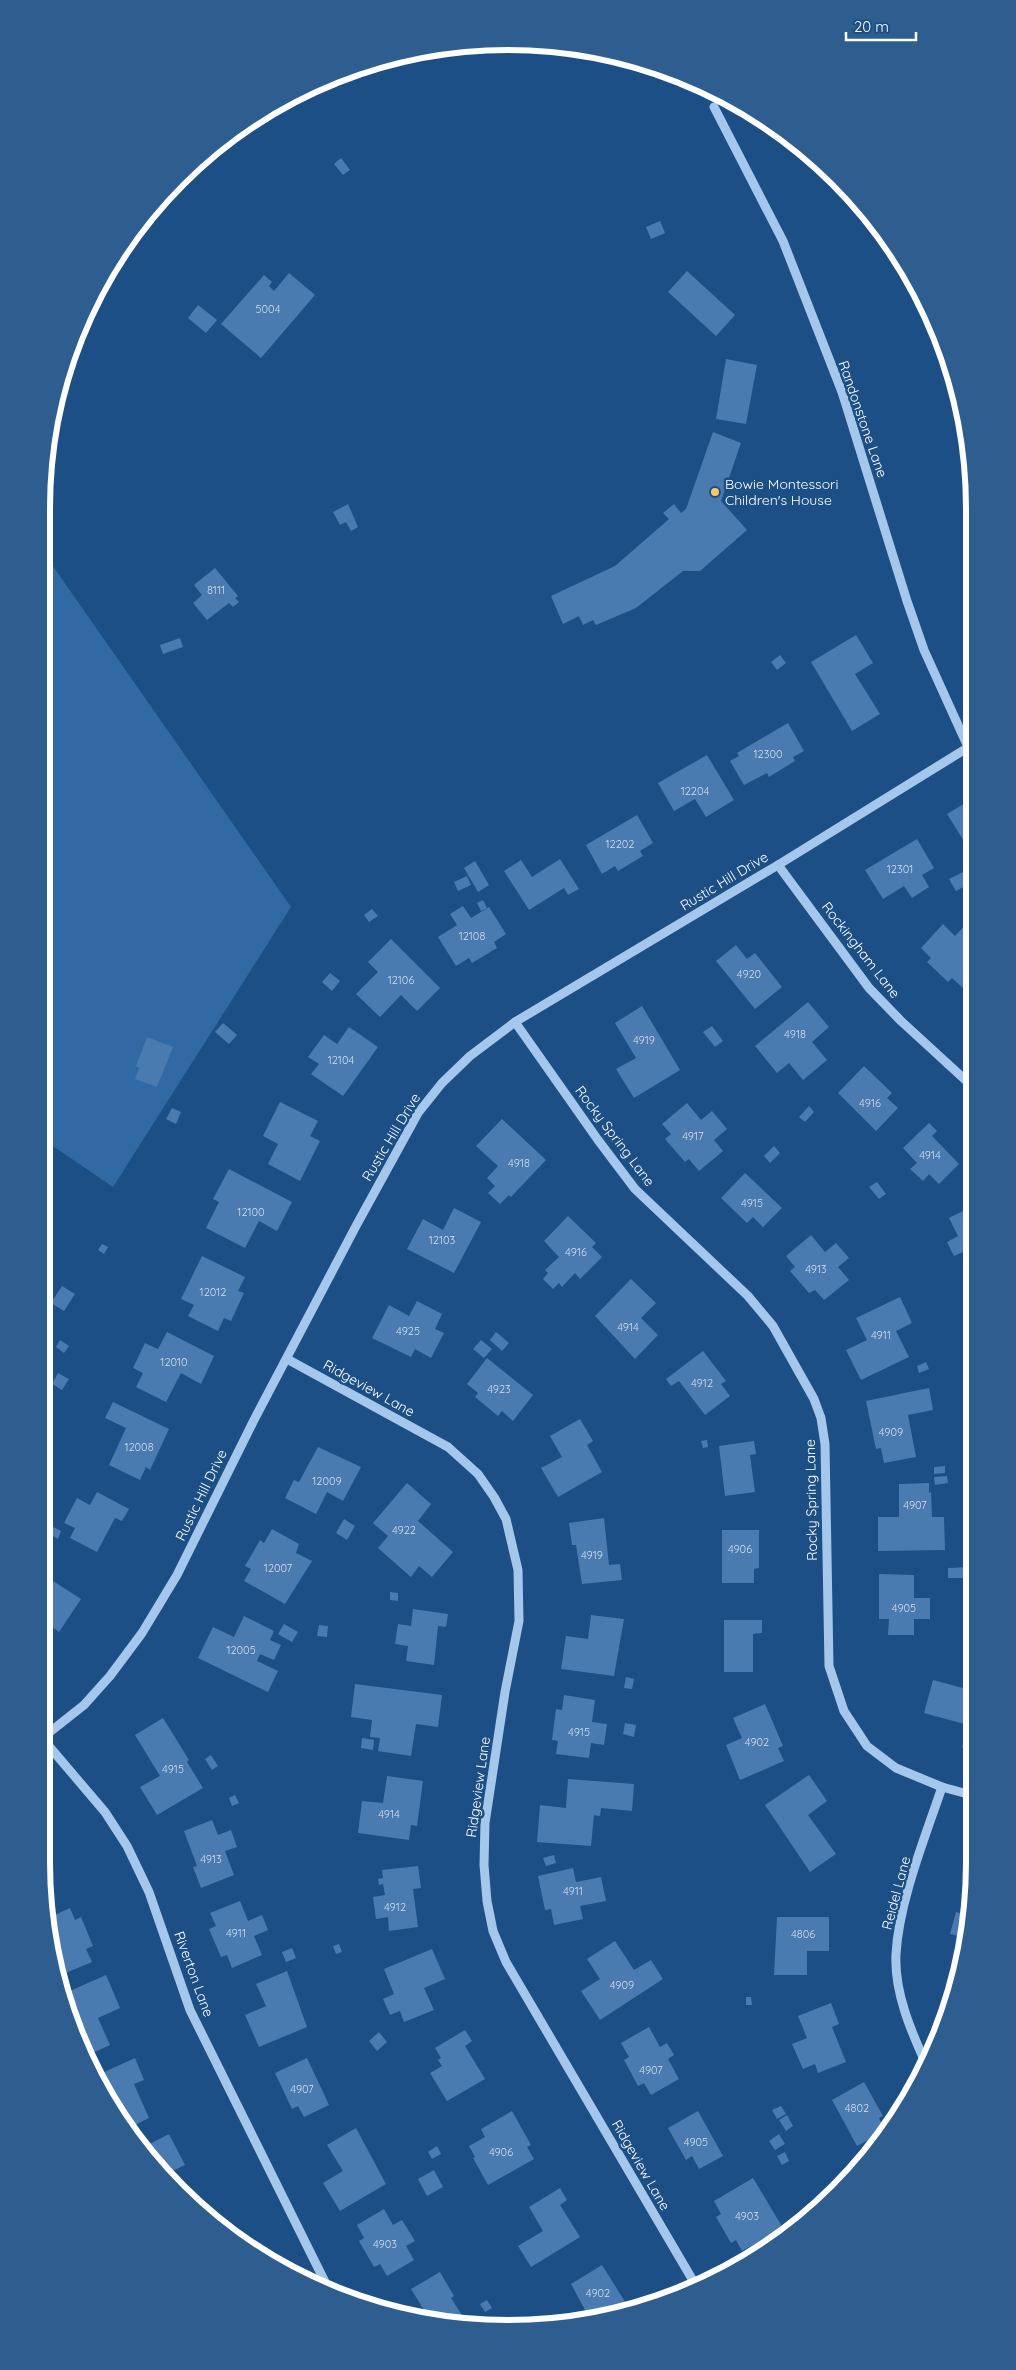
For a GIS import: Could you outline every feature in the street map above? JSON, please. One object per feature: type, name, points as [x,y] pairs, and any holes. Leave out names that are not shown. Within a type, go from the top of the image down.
[{"type":"street","name":"Randonstone Lane","points":[[714,107],[783,241],[842,392],[912,618],[924,650],[966,738]]},
{"type":"street","name":"Rustic Hill Drive","points":[[50,1733],[84,1705],[110,1676],[142,1633],[177,1575],[254,1420],[356,1226],[418,1113],[442,1083],[463,1062],[515,1022],[778,865],[966,748]]},
{"type":"street","name":"Rockingham Lane","points":[[778,865],[869,988],[900,1021],[966,1082]]},
{"type":"street","name":"Rocky Spring Lane","points":[[515,1022],[635,1189],[748,1296],[773,1326],[793,1360],[821,1418],[825,1444],[826,1627],[829,1666],[833,1684],[844,1711],[867,1746],[896,1768],[942,1787],[966,1794]]},
{"type":"street","name":"Ridgeview Lane","points":[[287,1359],[448,1448],[478,1474],[506,1519],[518,1570],[520,1604],[519,1621],[505,1692],[485,1823],[484,1865],[487,1901],[493,1931],[506,1962],[693,2281]]},
{"type":"street","name":"Riverton Lane","points":[[50,1748],[105,1812],[127,1846],[152,1900],[190,2010],[325,2281]]},
{"type":"street","name":"Reidel Lane","points":[[923,2056],[913,2034],[899,1989],[896,1955],[903,1908],[942,1787]]},
{"type":"shaded area","points":[[50,562],[291,907],[113,1187],[50,1144]]},
{"type":"building","points":[[341,158],[350,170],[343,175],[334,164]]},
{"type":"building","points":[[660,221],[665,233],[651,239],[646,227]]},
{"type":"building","points":[[687,271],[735,315],[716,336],[668,292]]},
{"type":"building","points":[[289,273],[315,295],[261,358],[221,324],[264,275],[272,282],[269,286],[274,291]]},
{"type":"building","points":[[198,305],[217,320],[206,333],[188,318]]},
{"type":"building","points":[[726,359],[757,365],[746,424],[716,419]]},
{"type":"building","points":[[713,432],[741,443],[721,501],[747,530],[700,571],[683,571],[636,608],[596,625],[593,620],[583,625],[579,616],[563,624],[551,596],[615,566],[669,519],[663,513],[674,504],[681,513],[686,509]]},
{"type":"building","points":[[348,504],[358,527],[351,531],[346,522],[340,525],[333,512]]},
{"type":"building","points":[[215,568],[238,596],[235,598],[239,602],[233,607],[229,603],[207,620],[193,603],[202,595],[194,585]]},
{"type":"building","points":[[856,635],[873,663],[855,674],[880,714],[852,731],[811,662]]},
{"type":"building","points":[[180,638],[183,647],[163,654],[160,645]]},
{"type":"building","points":[[780,655],[786,663],[777,670],[771,662]]},
{"type":"building","points":[[788,723],[804,751],[793,757],[795,761],[769,777],[767,773],[744,785],[730,761],[739,756],[737,753]]},
{"type":"building","points":[[707,755],[734,800],[706,817],[695,799],[674,811],[658,783]]},
{"type":"building","points":[[966,803],[966,844],[947,814]]},
{"type":"building","points":[[637,815],[653,843],[640,851],[643,856],[618,871],[615,866],[602,874],[586,845]]},
{"type":"building","points":[[917,839],[934,868],[922,875],[929,887],[912,898],[904,886],[883,899],[865,870]]},
{"type":"building","points":[[560,859],[579,889],[568,895],[564,888],[529,910],[504,871],[521,860],[532,877]]},
{"type":"building","points":[[475,861],[489,885],[478,892],[464,868]]},
{"type":"building","points":[[963,872],[966,878],[966,886],[956,891],[949,879]]},
{"type":"building","points":[[467,876],[471,885],[458,891],[454,882]]},
{"type":"building","points":[[483,900],[487,908],[481,911],[477,903]]},
{"type":"building","points":[[463,906],[471,918],[489,907],[506,934],[494,942],[497,948],[472,963],[469,958],[456,966],[438,937],[457,925],[450,914]]},
{"type":"building","points":[[372,909],[378,916],[369,922],[364,915]]},
{"type":"building","points":[[943,924],[955,936],[966,924],[966,987],[964,989],[952,978],[948,982],[927,962],[931,958],[921,948]]},
{"type":"building","points":[[391,939],[440,988],[417,1011],[401,995],[380,1017],[356,994],[378,972],[368,962]]},
{"type":"building","points":[[736,945],[747,959],[755,953],[782,987],[755,1009],[716,961]]},
{"type":"building","points":[[330,973],[340,981],[332,991],[322,982]]},
{"type":"building","points":[[808,1002],[829,1027],[812,1042],[827,1060],[803,1080],[789,1063],[777,1073],[755,1046]]},
{"type":"building","points":[[642,1006],[680,1070],[634,1098],[616,1069],[636,1058],[615,1023]]},
{"type":"building","points":[[223,1023],[237,1035],[229,1044],[215,1032]]},
{"type":"building","points":[[712,1026],[723,1041],[715,1047],[703,1032]]},
{"type":"building","points":[[349,1027],[378,1047],[343,1096],[311,1074],[319,1064],[308,1057],[324,1035],[337,1044]]},
{"type":"building","points":[[147,1037],[173,1047],[157,1087],[135,1079],[139,1068],[136,1066]]},
{"type":"building","points":[[864,1066],[892,1093],[887,1098],[898,1108],[876,1131],[838,1093]]},
{"type":"building","points":[[280,1102],[318,1121],[310,1136],[320,1141],[300,1181],[268,1164],[278,1144],[263,1136]]},
{"type":"building","points":[[687,1103],[701,1120],[712,1111],[727,1129],[714,1140],[723,1151],[699,1171],[689,1159],[685,1162],[665,1139],[671,1134],[662,1124]]},
{"type":"building","points":[[809,1106],[814,1112],[805,1122],[799,1117]]},
{"type":"building","points":[[172,1108],[181,1112],[176,1124],[166,1119]]},
{"type":"building","points":[[502,1119],[546,1160],[511,1197],[509,1195],[500,1204],[488,1193],[495,1186],[487,1178],[498,1166],[476,1146]]},
{"type":"building","points":[[929,1123],[937,1131],[932,1136],[959,1164],[939,1184],[929,1174],[923,1181],[910,1169],[917,1163],[903,1148]]},
{"type":"building","points":[[774,1146],[780,1153],[770,1163],[764,1156]]},
{"type":"building","points":[[229,1169],[292,1202],[277,1231],[259,1221],[245,1248],[206,1228],[219,1202],[213,1199]]},
{"type":"building","points":[[745,1173],[782,1208],[763,1227],[753,1217],[747,1223],[721,1198]]},
{"type":"building","points":[[877,1182],[886,1194],[879,1199],[869,1187]]},
{"type":"building","points":[[454,1208],[481,1222],[454,1273],[407,1249],[423,1219],[443,1230]]},
{"type":"building","points":[[966,1210],[966,1253],[965,1251],[954,1256],[947,1242],[958,1236],[949,1218]]},
{"type":"building","points":[[568,1216],[596,1243],[592,1247],[602,1257],[580,1279],[575,1273],[562,1287],[559,1283],[553,1289],[543,1279],[548,1273],[545,1270],[559,1257],[544,1241]]},
{"type":"building","points":[[811,1235],[825,1252],[836,1243],[849,1258],[838,1267],[849,1280],[824,1300],[815,1290],[809,1293],[790,1271],[795,1267],[786,1256]]},
{"type":"building","points":[[102,1244],[108,1247],[104,1254],[98,1250]]},
{"type":"building","points":[[202,1256],[245,1277],[238,1291],[244,1293],[231,1321],[224,1318],[218,1331],[188,1316],[194,1305],[181,1299]]},
{"type":"building","points":[[631,1279],[656,1303],[641,1318],[658,1335],[635,1359],[595,1316]]},
{"type":"building","points":[[62,1286],[75,1294],[64,1311],[51,1303]]},
{"type":"building","points":[[900,1297],[912,1323],[896,1331],[909,1357],[861,1380],[846,1350],[867,1340],[856,1318]]},
{"type":"building","points":[[417,1301],[442,1314],[435,1329],[444,1333],[431,1358],[415,1349],[411,1357],[372,1338],[389,1305],[409,1316]]},
{"type":"building","points":[[167,1332],[214,1356],[201,1384],[181,1373],[166,1402],[136,1387],[143,1373],[133,1368],[145,1343],[158,1349]]},
{"type":"building","points":[[496,1332],[509,1343],[502,1351],[490,1340]]},
{"type":"building","points":[[60,1340],[69,1346],[64,1353],[56,1347]]},
{"type":"building","points":[[481,1340],[492,1349],[484,1358],[473,1349]]},
{"type":"building","points":[[703,1351],[726,1381],[721,1384],[730,1396],[705,1415],[679,1381],[671,1386],[666,1379]]},
{"type":"building","points":[[487,1358],[533,1395],[513,1421],[502,1411],[498,1416],[475,1397],[478,1393],[467,1384]]},
{"type":"building","points":[[926,1362],[929,1369],[919,1373],[917,1366]]},
{"type":"building","points":[[58,1373],[69,1379],[62,1390],[52,1384]]},
{"type":"building","points":[[929,1388],[933,1410],[908,1415],[916,1457],[884,1463],[881,1448],[876,1449],[866,1401]]},
{"type":"building","points":[[113,1402],[169,1429],[150,1470],[146,1467],[140,1480],[109,1465],[126,1428],[105,1418]]},
{"type":"building","points":[[580,1419],[593,1441],[587,1445],[602,1472],[558,1497],[541,1468],[562,1457],[550,1436]]},
{"type":"building","points":[[707,1440],[708,1447],[703,1448],[701,1441]]},
{"type":"building","points":[[754,1441],[756,1454],[750,1455],[755,1492],[725,1496],[719,1446]]},
{"type":"building","points":[[318,1447],[361,1467],[343,1501],[327,1492],[316,1514],[285,1498],[294,1480],[299,1482]]},
{"type":"building","points":[[945,1466],[945,1473],[934,1474],[934,1467]]},
{"type":"building","points":[[947,1476],[948,1483],[935,1485],[934,1477]]},
{"type":"building","points":[[407,1483],[431,1504],[418,1521],[453,1552],[432,1577],[419,1566],[411,1577],[378,1548],[388,1536],[373,1523]]},
{"type":"building","points":[[929,1483],[932,1517],[944,1517],[945,1550],[878,1551],[878,1517],[899,1517],[899,1484]]},
{"type":"building","points":[[97,1492],[129,1509],[122,1521],[115,1518],[97,1552],[70,1538],[75,1528],[64,1523],[77,1498],[90,1505]]},
{"type":"building","points":[[604,1518],[609,1565],[620,1564],[622,1580],[582,1584],[576,1545],[572,1545],[569,1523]]},
{"type":"building","points":[[344,1519],[355,1526],[347,1540],[336,1533]]},
{"type":"building","points":[[53,1527],[61,1531],[58,1539],[50,1535]]},
{"type":"building","points":[[272,1529],[299,1544],[296,1553],[312,1561],[285,1604],[244,1581],[251,1569],[245,1566],[260,1540],[264,1543]]},
{"type":"building","points":[[722,1530],[759,1530],[759,1568],[754,1569],[754,1583],[722,1583]]},
{"type":"building","points":[[966,1567],[966,1578],[948,1578],[948,1568]]},
{"type":"building","points":[[879,1574],[914,1575],[914,1598],[930,1598],[930,1619],[914,1619],[914,1635],[888,1635],[889,1619],[879,1619]]},
{"type":"building","points":[[50,1579],[81,1599],[59,1632],[52,1627],[50,1630]]},
{"type":"building","points":[[390,1592],[398,1593],[398,1601],[390,1600]]},
{"type":"building","points":[[413,1609],[448,1614],[446,1627],[438,1626],[434,1665],[406,1661],[408,1646],[395,1644],[398,1624],[411,1626]]},
{"type":"building","points":[[591,1615],[624,1619],[614,1676],[561,1669],[566,1636],[588,1639]]},
{"type":"building","points":[[244,1616],[274,1631],[270,1640],[281,1645],[274,1660],[260,1654],[257,1661],[278,1671],[268,1692],[198,1658],[213,1627],[234,1637]]},
{"type":"building","points":[[724,1620],[762,1620],[762,1633],[753,1634],[753,1672],[724,1672]]},
{"type":"building","points":[[284,1624],[298,1632],[292,1642],[278,1634]]},
{"type":"building","points":[[319,1625],[328,1626],[327,1637],[317,1636]]},
{"type":"building","points":[[626,1677],[634,1679],[632,1689],[624,1688]]},
{"type":"building","points":[[933,1680],[966,1689],[966,1724],[924,1713]]},
{"type":"building","points":[[355,1684],[442,1695],[438,1727],[416,1724],[411,1756],[378,1751],[380,1738],[370,1737],[372,1720],[351,1717]]},
{"type":"building","points":[[564,1695],[595,1700],[592,1722],[607,1724],[604,1745],[591,1743],[589,1758],[556,1754],[558,1741],[552,1740],[556,1709],[562,1710]]},
{"type":"building","points":[[765,1704],[783,1746],[778,1748],[784,1761],[740,1780],[726,1745],[742,1738],[733,1718]]},
{"type":"building","points":[[163,1718],[189,1760],[187,1762],[203,1788],[157,1815],[140,1787],[160,1776],[135,1735]]},
{"type":"building","points":[[625,1723],[636,1725],[634,1737],[623,1734]]},
{"type":"building","points":[[966,1732],[966,1748],[962,1747]]},
{"type":"building","points":[[362,1738],[374,1740],[373,1750],[361,1748]]},
{"type":"building","points":[[211,1755],[218,1766],[212,1770],[205,1759]]},
{"type":"building","points":[[809,1775],[827,1801],[808,1815],[836,1854],[810,1872],[765,1805]]},
{"type":"building","points":[[387,1776],[423,1781],[417,1826],[411,1825],[409,1840],[358,1833],[362,1801],[383,1803]]},
{"type":"building","points":[[568,1779],[634,1784],[632,1811],[601,1808],[600,1816],[594,1815],[591,1846],[537,1842],[540,1805],[566,1808]]},
{"type":"building","points":[[235,1795],[239,1803],[232,1806],[229,1798]]},
{"type":"building","points":[[212,1820],[218,1835],[231,1830],[237,1847],[225,1851],[234,1875],[201,1888],[193,1867],[197,1866],[184,1831]]},
{"type":"building","points":[[554,1855],[556,1863],[546,1866],[543,1858]]},
{"type":"building","points":[[418,1866],[421,1888],[413,1889],[418,1927],[389,1931],[388,1917],[376,1919],[373,1897],[385,1895],[383,1884],[379,1885],[378,1879],[383,1878],[382,1870]]},
{"type":"building","points":[[573,1868],[576,1882],[601,1877],[606,1901],[580,1906],[583,1919],[554,1925],[551,1909],[545,1910],[538,1876]]},
{"type":"building","points":[[240,1901],[248,1921],[262,1915],[268,1930],[254,1936],[262,1955],[232,1968],[227,1955],[221,1957],[209,1929],[216,1926],[210,1913]]},
{"type":"building","points":[[70,1908],[75,1920],[81,1917],[93,1946],[86,1949],[92,1962],[64,1973],[53,1915]]},
{"type":"building","points":[[956,1912],[963,1914],[960,1936],[950,1934]]},
{"type":"building","points":[[777,1917],[829,1917],[829,1951],[807,1951],[807,1975],[774,1975]]},
{"type":"building","points":[[615,1941],[634,1970],[651,1960],[663,1979],[600,2020],[581,1991],[600,1979],[587,1959]]},
{"type":"building","points":[[339,1944],[342,1952],[336,1954],[333,1946]]},
{"type":"building","points":[[292,1948],[296,1958],[286,1962],[282,1952]]},
{"type":"building","points":[[432,1949],[445,1979],[424,1988],[434,2010],[404,2022],[400,2011],[390,2015],[383,1999],[394,1994],[384,1969]]},
{"type":"building","points":[[287,1971],[307,2027],[259,2047],[245,2015],[266,2006],[256,1984]]},
{"type":"building","points":[[106,1975],[120,2008],[98,2018],[110,2045],[92,2053],[69,1991]]},
{"type":"building","points":[[746,1997],[751,1997],[752,2005],[746,2005]]},
{"type":"building","points":[[831,2003],[839,2024],[832,2027],[846,2062],[818,2073],[815,2064],[803,2069],[792,2044],[807,2038],[798,2016]]},
{"type":"building","points":[[649,2027],[660,2047],[667,2043],[674,2055],[668,2059],[679,2079],[651,2095],[644,2083],[638,2086],[624,2060],[629,2057],[621,2043]]},
{"type":"building","points":[[465,2030],[472,2041],[465,2046],[485,2079],[447,2101],[430,2073],[442,2066],[438,2060],[441,2058],[435,2048]]},
{"type":"building","points":[[379,2032],[387,2042],[377,2051],[369,2041]]},
{"type":"building","points":[[135,2058],[144,2080],[134,2084],[149,2118],[134,2126],[111,2091],[102,2073]]},
{"type":"building","points":[[307,2058],[329,2105],[304,2117],[298,2106],[292,2109],[275,2073]]},
{"type":"building","points":[[864,2082],[883,2116],[879,2118],[882,2125],[874,2137],[857,2146],[832,2100]]},
{"type":"building","points":[[781,2106],[786,2114],[777,2119],[772,2110]]},
{"type":"building","points":[[512,2111],[531,2145],[527,2147],[534,2159],[488,2185],[473,2158],[475,2157],[469,2146],[485,2137],[481,2129]]},
{"type":"building","points":[[698,2111],[723,2156],[699,2169],[692,2156],[686,2160],[668,2128]]},
{"type":"building","points":[[787,2115],[793,2126],[786,2131],[779,2120]]},
{"type":"building","points":[[356,2128],[386,2184],[340,2211],[323,2183],[343,2171],[327,2145]]},
{"type":"building","points":[[169,2134],[185,2165],[171,2172],[148,2145]]},
{"type":"building","points":[[779,2134],[785,2144],[775,2150],[769,2141]]},
{"type":"building","points":[[437,2146],[441,2154],[432,2159],[428,2152]]},
{"type":"building","points":[[785,2152],[789,2161],[782,2165],[777,2156]]},
{"type":"building","points":[[434,2170],[443,2187],[427,2196],[418,2179]]},
{"type":"building","points":[[753,2178],[783,2228],[742,2251],[736,2240],[731,2243],[716,2217],[721,2214],[714,2201]]},
{"type":"building","points":[[560,2188],[567,2200],[560,2205],[580,2237],[531,2267],[518,2246],[543,2231],[529,2207]]},
{"type":"building","points":[[384,2209],[393,2225],[402,2220],[415,2241],[406,2246],[414,2260],[387,2276],[380,2264],[374,2267],[359,2241],[364,2238],[357,2225]]},
{"type":"building","points":[[602,2265],[626,2304],[587,2313],[571,2284]]},
{"type":"building","points":[[440,2272],[454,2296],[451,2298],[464,2318],[421,2311],[424,2310],[411,2289]]},
{"type":"building","points":[[487,2300],[492,2308],[485,2312],[480,2304]]},
{"type":"place","name":"Bowie Montessori Children's House","points":[[715,492]]}]
